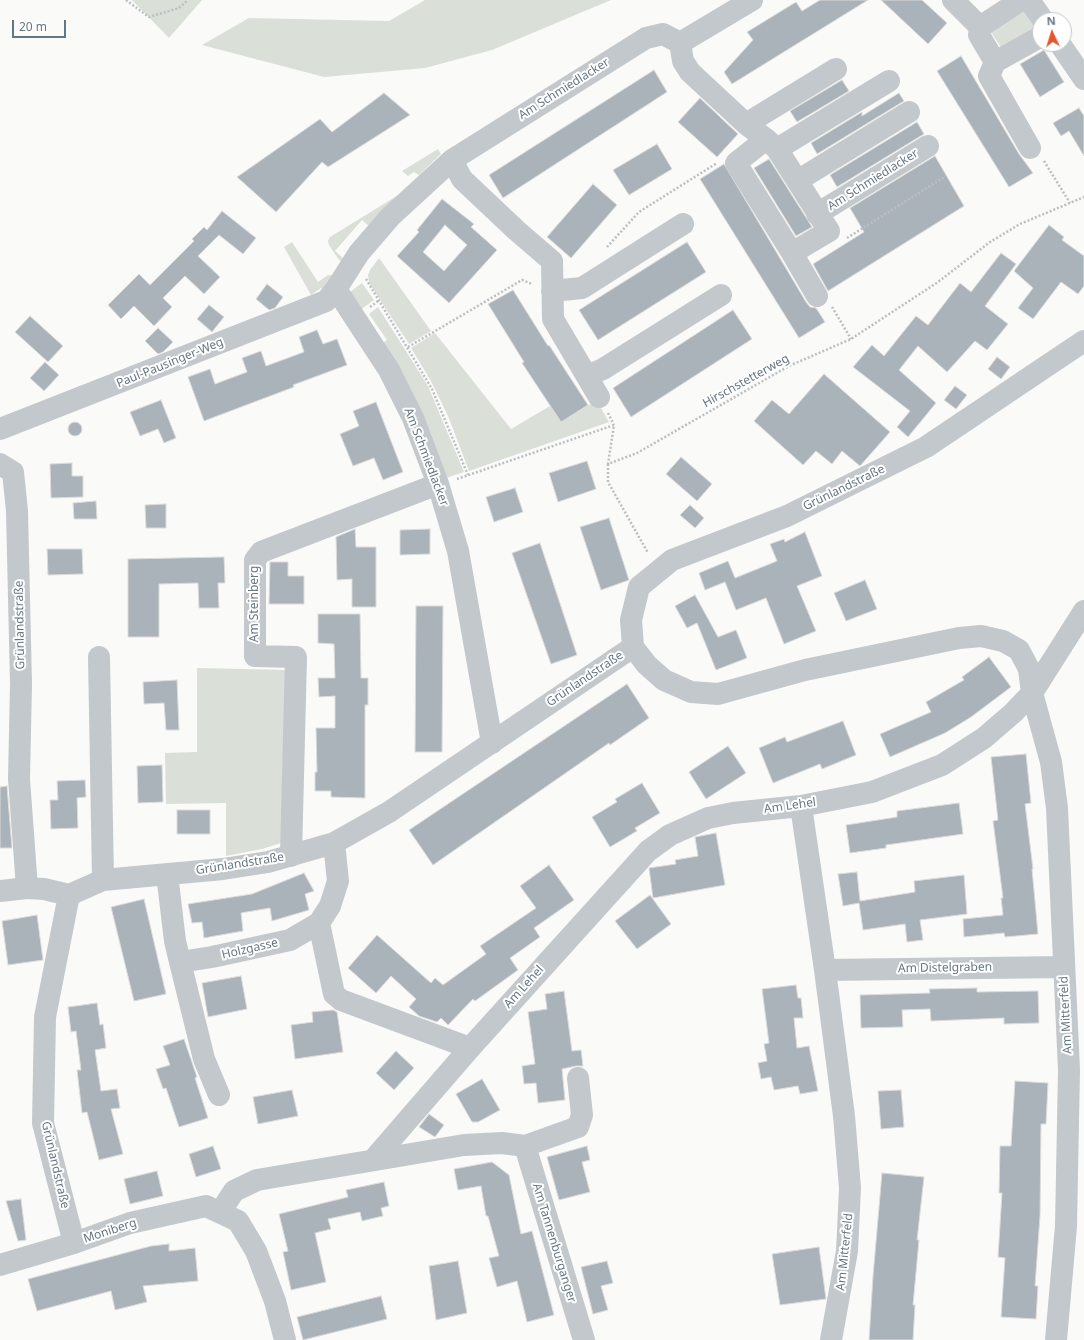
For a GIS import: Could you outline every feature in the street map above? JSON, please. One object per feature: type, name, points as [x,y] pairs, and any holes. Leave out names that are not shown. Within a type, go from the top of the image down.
[{"type":"street","points":[[680,43],[752,0]]},
{"type":"street","points":[[953,0],[980,27]]},
{"type":"street","points":[[980,27],[1022,0]]},
{"type":"street","points":[[1029,0],[1037,12]]},
{"type":"street","points":[[980,27],[979,35],[995,62]]},
{"type":"street","name":"Am Schmiedlacker","points":[[492,743],[458,551],[438,484],[413,418],[389,370],[336,289],[359,253],[390,217],[452,160],[646,38],[662,34],[680,43],[683,62],[690,72],[746,124],[771,144],[797,181],[823,223]]},
{"type":"street","points":[[1030,148],[989,76],[995,62],[1032,41]]},
{"type":"street","points":[[1065,52],[1084,79]]},
{"type":"street","points":[[746,124],[836,68]]},
{"type":"street","points":[[817,296],[736,163],[888,81]]},
{"type":"street","points":[[797,181],[909,112]]},
{"type":"street","name":"Am Schmiedlacker","points":[[792,253],[823,223],[928,146]]},
{"type":"street","points":[[452,160],[462,179],[516,230],[552,261],[553,319],[599,397]]},
{"type":"street","points":[[552,291],[582,288],[683,224]]},
{"type":"street","name":"Paul-Pausinger-Weg","points":[[0,429],[319,304],[326,301],[336,289]]},
{"type":"street","points":[[587,376],[603,369],[721,295]]},
{"type":"street","name":"Grünlandstraße","points":[[74,1243],[43,1123],[45,1017],[69,895],[103,880],[223,869],[268,862],[334,843],[389,812],[633,647],[630,620],[639,587],[672,560],[787,516],[926,447],[1084,340]]},
{"type":"street","name":"Grünlandstraße","points":[[0,464],[12,472],[17,511],[20,676],[19,779],[27,888]]},
{"type":"street","name":"Am Steinberg","points":[[291,856],[296,657],[255,656],[255,560],[262,552],[438,484]]},
{"type":"street","name":"Am Lehel","points":[[374,1159],[470,1048],[648,851],[670,835],[708,818],[733,813],[801,806],[872,792],[942,765],[984,738],[1013,714],[1032,693],[1084,611]]},
{"type":"street","points":[[633,647],[647,665],[664,680],[691,692],[718,694],[827,665],[959,638],[981,636],[1003,641],[1019,650],[1029,669],[1032,693]]},
{"type":"street","points":[[99,657],[103,880]]},
{"type":"street","name":"Am Mitterfeld","points":[[1032,693],[1051,762],[1057,808],[1069,1070],[1066,1226],[1056,1340]]},
{"type":"street","name":"Am Mitterfeld","points":[[801,806],[825,970],[844,1116],[850,1188],[847,1251],[831,1340]]},
{"type":"street","name":"Holzgasse","points":[[180,962],[212,957],[290,940],[319,923],[330,906],[338,881],[334,843]]},
{"type":"street","points":[[167,874],[175,941],[204,1059],[219,1094]]},
{"type":"street","points":[[0,891],[27,888],[44,889],[69,895]]},
{"type":"street","points":[[319,923],[334,994],[340,1000],[470,1048]]},
{"type":"street","name":"Am Distelgraben","points":[[825,970],[1064,967]]},
{"type":"street","points":[[221,1212],[234,1191],[257,1180],[464,1144],[502,1143],[525,1146],[578,1127],[582,1116],[578,1078]]},
{"type":"street","name":"Am Tannenburganger","points":[[525,1146],[584,1340]]},
{"type":"street","name":"Moniberg","points":[[0,1265],[74,1243],[130,1223],[206,1206],[238,1220],[256,1251],[275,1301],[285,1340]]},
{"type":"path","points":[[126,0],[149,17],[179,8],[188,0]]},
{"type":"path","points":[[1030,148],[1039,151],[1070,203]]},
{"type":"path","points":[[603,251],[638,212],[722,160],[736,163]]},
{"type":"path","name":"Am Schmiedlacker","points":[[823,223],[842,241],[946,176]]},
{"type":"path","name":"Hirschstetterweg","points":[[608,464],[637,453],[790,366],[851,339],[938,282],[990,242],[1020,224],[1084,197]]},
{"type":"path","points":[[363,274],[432,389],[444,414],[468,475]]},
{"type":"path","points":[[408,347],[522,280],[552,291]]},
{"type":"path","points":[[836,314],[851,339]]},
{"type":"path","points":[[438,484],[614,425],[608,464],[608,482],[658,570]]},
{"type":"shaded area","points":[[132,0],[202,0],[169,38]]},
{"type":"shaded area","points":[[425,0],[611,0],[492,50],[425,68],[324,77],[202,45],[249,18],[389,21]]},
{"type":"shaded area","points":[[1025,10],[1032,21],[1032,30],[1002,49],[991,32]]},
{"type":"shaded area","points":[[438,149],[441,154],[419,175],[414,172],[408,176],[402,171]]},
{"type":"shaded area","points":[[400,194],[371,228],[362,220],[335,251],[344,259],[343,262],[339,260],[329,245],[328,241],[330,237]]},
{"type":"shaded area","points":[[292,242],[318,282],[328,275],[336,276],[326,292],[321,288],[311,295],[284,247]]},
{"type":"shaded area","points":[[379,258],[431,331],[409,344],[369,283],[368,275],[370,270]]},
{"type":"shaded area","points":[[362,283],[374,300],[359,311],[350,292]]},
{"type":"shaded area","points":[[378,307],[428,386],[464,472],[446,478],[380,345],[387,340],[369,314]]},
{"type":"shaded area","points":[[435,333],[511,429],[550,406],[561,422],[588,405],[598,403],[609,422],[469,471],[448,416],[431,381],[411,348]]},
{"type":"shaded area","points":[[197,668],[288,670],[284,842],[262,849],[226,856],[226,803],[166,804],[165,753],[197,752]]},
{"type":"building","points":[[820,0],[868,0],[732,84],[724,72],[753,40],[747,32],[796,2],[802,11]]},
{"type":"building","points":[[881,0],[922,0],[947,23],[928,44]]},
{"type":"building","points":[[1041,52],[1045,52],[1064,82],[1040,97],[1020,64]]},
{"type":"building","points":[[961,56],[1019,154],[1033,173],[1009,187],[937,71]]},
{"type":"building","points":[[654,70],[667,92],[503,198],[489,175]]},
{"type":"building","points":[[842,80],[849,91],[797,122],[790,111]]},
{"type":"building","points":[[384,93],[410,115],[328,167],[322,162],[276,212],[237,177],[320,119],[332,132]]},
{"type":"building","points":[[899,93],[904,101],[817,154],[811,143],[862,112],[862,116]]},
{"type":"building","points":[[700,98],[738,134],[717,157],[678,122]]},
{"type":"building","points":[[1079,108],[1084,116],[1084,156],[1069,131],[1061,136],[1053,123]]},
{"type":"building","points":[[917,122],[924,134],[837,187],[830,175]]},
{"type":"building","points":[[657,144],[672,169],[629,195],[613,170]]},
{"type":"building","points":[[935,156],[964,206],[828,291],[813,264],[864,232],[850,208]]},
{"type":"building","points":[[769,159],[812,227],[796,236],[754,168]]},
{"type":"building","points":[[724,164],[806,302],[810,307],[816,308],[825,322],[799,338],[700,179]]},
{"type":"building","points":[[593,184],[617,205],[571,258],[547,237]]},
{"type":"building","points":[[442,199],[474,224],[471,227],[497,250],[449,303],[397,256],[419,232],[417,230]],"holes":[[[445,225],[467,245],[444,271],[423,252]]]},
{"type":"building","points":[[222,211],[256,238],[243,254],[219,235],[198,256],[220,277],[204,294],[185,276],[163,298],[172,307],[154,326],[134,306],[121,319],[108,305],[139,274],[150,285],[194,241],[192,239],[204,227],[207,230]]},
{"type":"building","points":[[1049,225],[1064,237],[1062,240],[1084,256],[1084,286],[1078,294],[1061,282],[1033,319],[1018,308],[1033,288],[1014,271]]},
{"type":"building","points":[[687,242],[706,272],[598,340],[579,310]]},
{"type":"building","points":[[1001,253],[1016,264],[985,306],[1008,324],[987,350],[975,341],[947,372],[918,346],[899,370],[936,403],[908,437],[897,427],[910,411],[853,367],[872,345],[884,356],[916,316],[928,325],[960,283],[971,292]]},
{"type":"building","points":[[267,284],[283,297],[275,308],[269,310],[256,299]]},
{"type":"building","points":[[513,290],[548,346],[549,345],[588,405],[561,422],[522,363],[524,362],[488,304]]},
{"type":"building","points":[[209,305],[224,317],[212,332],[197,319]]},
{"type":"building","points":[[733,310],[752,339],[631,417],[613,388]]},
{"type":"building","points":[[30,316],[63,346],[48,362],[15,332]]},
{"type":"building","points":[[158,328],[173,342],[163,352],[158,354],[145,341]]},
{"type":"building","points":[[317,330],[323,344],[337,339],[347,365],[204,421],[188,377],[210,369],[215,384],[247,372],[242,358],[261,351],[266,366],[304,352],[299,337]]},
{"type":"building","points":[[997,357],[1010,367],[1001,379],[988,369]]},
{"type":"building","points":[[45,362],[59,375],[44,391],[30,378]]},
{"type":"building","points":[[824,374],[890,432],[860,466],[842,451],[832,464],[816,451],[803,465],[754,421],[772,400],[789,414]]},
{"type":"building","points":[[955,386],[967,395],[956,409],[944,400]]},
{"type":"building","points":[[161,400],[176,438],[164,443],[158,429],[140,436],[130,412]]},
{"type":"building","points":[[376,402],[403,472],[383,480],[374,458],[353,466],[340,434],[359,426],[353,411]]},
{"type":"building","points":[[72,422],[78,422],[82,426],[82,432],[78,436],[72,436],[68,432],[68,426]]},
{"type":"building","points":[[681,457],[712,484],[697,501],[666,474]]},
{"type":"building","points":[[587,461],[596,489],[558,502],[549,473]]},
{"type":"building","points":[[72,463],[72,476],[83,476],[83,497],[51,498],[50,464]]},
{"type":"building","points":[[515,488],[523,512],[494,522],[486,497]]},
{"type":"building","points":[[96,501],[97,519],[74,519],[73,503]]},
{"type":"building","points":[[166,504],[166,528],[146,528],[145,505]]},
{"type":"building","points":[[690,505],[704,518],[695,528],[680,515]]},
{"type":"building","points":[[609,518],[629,580],[601,590],[580,527]]},
{"type":"building","points":[[355,529],[356,547],[376,547],[376,607],[352,607],[352,579],[337,580],[336,537]]},
{"type":"building","points":[[430,529],[430,554],[400,555],[400,530]]},
{"type":"building","points":[[805,532],[822,576],[797,586],[816,631],[784,644],[766,598],[736,610],[725,582],[705,590],[699,573],[728,561],[735,578],[777,561],[770,544],[784,539],[785,542]]},
{"type":"building","points":[[540,543],[577,655],[551,664],[512,553]]},
{"type":"building","points":[[47,549],[82,549],[83,574],[48,575]]},
{"type":"building","points":[[224,557],[225,583],[218,583],[219,608],[199,608],[198,583],[159,584],[159,637],[128,637],[128,559]]},
{"type":"building","points":[[270,562],[288,562],[288,576],[304,576],[304,604],[269,604]]},
{"type":"building","points":[[865,580],[877,609],[846,621],[834,593]]},
{"type":"building","points":[[695,595],[718,637],[736,630],[747,658],[716,670],[697,623],[687,628],[675,606]]},
{"type":"building","points":[[416,606],[443,606],[442,752],[415,752]]},
{"type":"building","points":[[318,614],[360,614],[361,678],[368,678],[368,705],[365,705],[365,798],[331,797],[331,791],[315,791],[315,772],[317,772],[316,728],[335,728],[335,696],[319,697],[318,678],[335,678],[334,644],[318,643]]},
{"type":"building","points":[[989,657],[1011,687],[971,717],[945,733],[890,757],[880,734],[931,712],[926,702],[964,680],[962,677]]},
{"type":"building","points":[[177,680],[179,730],[166,730],[164,703],[144,704],[143,682]]},
{"type":"building","points":[[627,684],[649,718],[610,745],[609,743],[433,865],[409,830]]},
{"type":"building","points":[[843,721],[856,755],[822,769],[820,764],[773,783],[759,748],[785,737],[787,742]]},
{"type":"building","points":[[728,746],[746,773],[706,799],[689,772]]},
{"type":"building","points":[[1026,754],[1031,803],[1025,804],[1033,869],[1038,934],[1005,937],[1004,933],[964,937],[963,919],[1003,915],[1001,898],[1003,898],[993,821],[998,820],[991,757]]},
{"type":"building","points":[[162,765],[163,802],[138,803],[137,766]]},
{"type":"building","points":[[85,780],[86,797],[77,798],[78,828],[51,829],[50,800],[58,800],[57,781]]},
{"type":"building","points":[[642,783],[660,813],[635,828],[637,831],[610,847],[592,817],[617,802],[615,799]]},
{"type":"building","points":[[7,786],[12,848],[0,848],[0,787]]},
{"type":"building","points":[[959,803],[963,834],[886,845],[886,848],[850,853],[846,825],[897,817],[897,811]]},
{"type":"building","points":[[177,810],[210,810],[210,834],[177,834]]},
{"type":"building","points":[[716,833],[725,885],[653,898],[649,868],[676,864],[675,860],[698,856],[695,837]]},
{"type":"building","points":[[549,865],[574,900],[534,928],[540,937],[510,958],[518,970],[475,1001],[473,999],[448,1025],[441,1018],[437,1022],[419,1016],[409,1007],[416,999],[391,976],[376,993],[348,968],[377,935],[431,983],[435,978],[443,985],[486,954],[480,946],[536,908],[520,886]]},
{"type":"building","points":[[857,872],[860,901],[915,892],[914,881],[964,875],[967,914],[920,920],[923,940],[907,942],[905,924],[863,930],[859,903],[843,906],[838,874]]},
{"type":"building","points":[[304,873],[314,891],[305,894],[309,910],[272,921],[270,908],[241,913],[243,931],[204,938],[202,922],[192,923],[188,904],[252,894]]},
{"type":"building","points":[[650,895],[671,924],[637,949],[615,921]]},
{"type":"building","points":[[144,899],[166,994],[134,1001],[111,907]]},
{"type":"building","points":[[37,915],[43,960],[8,965],[2,921]]},
{"type":"building","points":[[241,976],[247,1009],[208,1017],[202,983]]},
{"type":"building","points":[[796,985],[798,998],[801,998],[803,1018],[794,1018],[797,1048],[809,1046],[818,1091],[800,1094],[798,1086],[774,1090],[771,1077],[761,1079],[758,1063],[767,1061],[764,1044],[769,1043],[762,989]]},
{"type":"building","points":[[977,988],[977,992],[1038,991],[1039,1023],[1004,1024],[1004,1018],[931,1021],[930,1009],[902,1010],[903,1027],[861,1028],[860,995],[930,993],[929,989]]},
{"type":"building","points":[[564,991],[572,1051],[581,1050],[583,1066],[562,1069],[565,1100],[538,1103],[536,1083],[524,1084],[522,1066],[535,1064],[528,1012],[547,1009],[545,994]]},
{"type":"building","points":[[97,1003],[100,1025],[103,1024],[106,1048],[95,1050],[101,1091],[117,1089],[120,1108],[111,1109],[123,1154],[99,1160],[87,1112],[82,1113],[77,1070],[81,1070],[76,1031],[71,1032],[68,1007]]},
{"type":"building","points":[[333,1010],[337,1012],[343,1052],[295,1059],[291,1025],[313,1022],[312,1012]]},
{"type":"building","points":[[184,1039],[197,1077],[195,1078],[208,1118],[179,1127],[166,1088],[163,1089],[156,1069],[170,1065],[163,1046]]},
{"type":"building","points":[[396,1051],[414,1068],[394,1090],[376,1073]]},
{"type":"building","points":[[482,1079],[500,1110],[478,1122],[472,1122],[456,1094]]},
{"type":"building","points":[[1015,1081],[1048,1083],[1046,1124],[1041,1124],[1040,1216],[1035,1286],[1038,1286],[1036,1319],[1001,1317],[1005,1258],[998,1257],[1002,1193],[999,1193],[1000,1146],[1011,1146]]},
{"type":"building","points":[[292,1090],[298,1116],[258,1124],[253,1097]]},
{"type":"building","points":[[901,1090],[904,1127],[881,1129],[878,1091]]},
{"type":"building","points":[[429,1114],[444,1125],[435,1137],[419,1127]]},
{"type":"building","points":[[213,1146],[221,1169],[196,1177],[189,1154]]},
{"type":"building","points":[[587,1146],[590,1160],[582,1162],[590,1192],[559,1200],[547,1157]]},
{"type":"building","points":[[492,1162],[509,1175],[521,1234],[532,1231],[554,1315],[527,1322],[517,1281],[497,1287],[489,1258],[499,1256],[488,1216],[486,1216],[481,1186],[458,1190],[454,1169]]},
{"type":"building","points":[[157,1171],[163,1196],[130,1204],[124,1179]]},
{"type":"building","points":[[882,1173],[924,1177],[917,1240],[919,1240],[913,1305],[915,1305],[913,1340],[869,1340]]},
{"type":"building","points":[[384,1182],[389,1206],[381,1208],[383,1216],[362,1221],[360,1212],[328,1219],[331,1229],[315,1233],[326,1282],[291,1290],[283,1252],[288,1251],[279,1214],[348,1197],[346,1190]]},
{"type":"building","points":[[21,1199],[26,1240],[18,1241],[6,1201]]},
{"type":"building","points":[[169,1244],[169,1251],[195,1248],[198,1281],[143,1286],[147,1302],[115,1310],[111,1291],[37,1311],[28,1279],[151,1246]]},
{"type":"building","points":[[819,1247],[826,1299],[780,1305],[772,1254]]},
{"type":"building","points":[[458,1261],[467,1313],[436,1320],[429,1266]]},
{"type":"building","points":[[607,1261],[613,1283],[601,1286],[608,1310],[593,1314],[581,1267]]},
{"type":"building","points":[[381,1296],[387,1319],[303,1340],[297,1317]]}]
